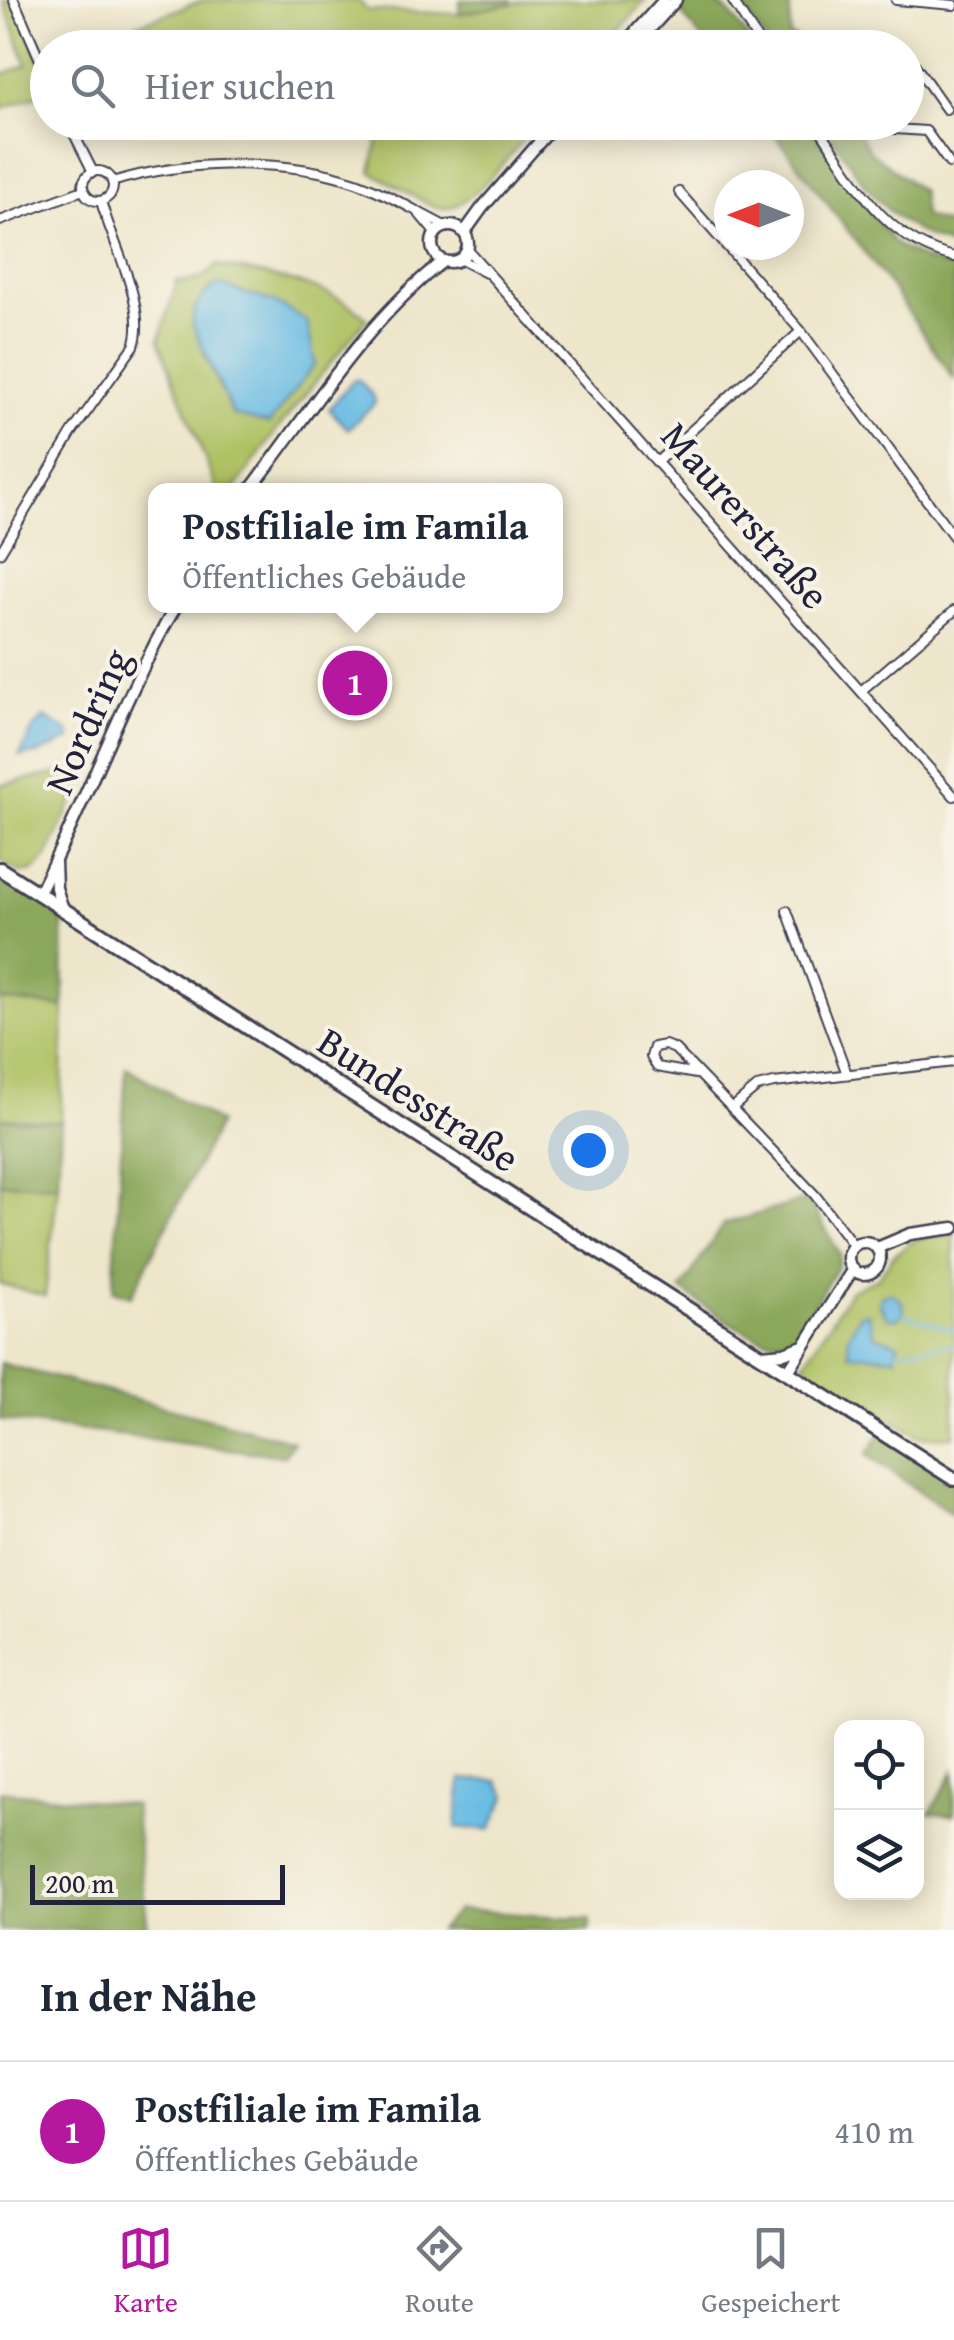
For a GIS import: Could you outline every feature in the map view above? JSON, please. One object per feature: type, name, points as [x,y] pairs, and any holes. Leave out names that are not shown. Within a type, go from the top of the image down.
[{"type":"main road","name":"Bundesstraße","points":[[0,869],[954,1479]]},
{"type":"street","points":[[14,0],[30,37]]},
{"type":"street","points":[[638,30],[664,0]]},
{"type":"street","points":[[649,30],[676,0]]},
{"type":"street","points":[[732,0],[752,30]]},
{"type":"street","points":[[738,9],[747,0]]},
{"type":"street","points":[[896,0],[954,5]]},
{"type":"street","points":[[924,77],[946,109]]},
{"type":"street","points":[[924,130],[949,162]]},
{"type":"street","points":[[77,140],[93,172]]},
{"type":"street","points":[[434,233],[456,229],[482,208],[543,140]]},
{"type":"street","points":[[826,140],[895,231],[928,250],[954,257]]},
{"type":"street","points":[[112,182],[177,169],[255,164],[332,174],[396,199],[456,229],[467,249],[459,260],[443,261],[416,282],[376,325],[255,483]]},
{"type":"street","points":[[93,172],[104,173],[112,182],[111,194],[101,201],[90,199],[83,190],[84,179],[93,172]]},
{"type":"street","points":[[0,221],[83,190]]},
{"type":"street","points":[[679,192],[801,331],[954,537]]},
{"type":"street","points":[[0,553],[59,453],[134,346],[138,333],[135,304],[101,201]]},
{"type":"street","points":[[416,282],[432,251],[434,233],[417,212]]},
{"type":"street","name":"Maurerstraße","points":[[467,249],[954,796]]},
{"type":"street","points":[[432,251],[443,261]]},
{"type":"street","name":"Maurerstraße","points":[[459,260],[490,276]]},
{"type":"street","points":[[658,461],[801,331]]},
{"type":"street","points":[[861,691],[954,611]]},
{"type":"street","name":"Nordring","points":[[33,890],[55,862],[130,692],[172,613]]},
{"type":"street","points":[[55,862],[56,888],[64,910]]},
{"type":"street","points":[[787,911],[847,1074]]},
{"type":"street","points":[[696,1074],[657,1067],[651,1058],[654,1048],[670,1046],[815,1195],[854,1246]]},
{"type":"street","points":[[732,1108],[757,1087],[954,1062]]},
{"type":"street","points":[[877,1248],[910,1234],[954,1228]]},
{"type":"street","points":[[866,1242],[877,1248],[880,1259],[875,1270],[864,1274],[853,1269],[848,1257],[854,1246],[866,1242]]},
{"type":"street","points":[[787,1372],[853,1269]]},
{"type":"street","points":[[758,1354],[772,1355],[804,1346]]},
{"type":"green space","points":[[3,0],[14,0],[30,36],[30,98],[0,109],[0,75],[27,65]]},
{"type":"green space","points":[[204,0],[358,0],[367,10],[459,14],[530,0],[646,0],[619,30],[122,30]]},
{"type":"green space","points":[[460,0],[512,0],[511,4],[459,14]]},
{"type":"green space","points":[[694,0],[715,4],[742,30],[694,30],[677,8]]},
{"type":"green space","points":[[737,0],[790,0],[790,30],[758,30]]},
{"type":"green space","points":[[378,140],[523,140],[479,189],[452,207],[440,208],[371,172]]},
{"type":"green space","points":[[779,140],[819,140],[895,244],[925,260],[954,268],[954,379],[891,287]]},
{"type":"green space","points":[[834,140],[863,140],[871,152],[921,191],[924,217],[954,226],[954,247],[909,227],[862,181]]},
{"type":"green space","points":[[216,265],[296,282],[334,296],[367,318],[239,483],[214,483],[159,341],[177,281],[208,274]],"holes":[[[203,352],[314,364],[285,403],[233,415]]]},
{"type":"green space","points":[[89,767],[47,857],[34,871],[19,873],[0,860],[0,785]]},
{"type":"green space","points":[[0,869],[63,910],[64,1007],[0,1000]]},
{"type":"green space","points":[[0,1000],[64,1007],[61,1122],[0,1118]]},
{"type":"green space","points":[[126,1067],[219,1123],[131,1296],[113,1290]]},
{"type":"green space","points":[[0,1118],[61,1122],[58,1185],[0,1183]]},
{"type":"green space","points":[[0,1183],[58,1185],[45,1296],[0,1284]]},
{"type":"green space","points":[[809,1199],[840,1255],[838,1266],[794,1337],[781,1341],[752,1334],[681,1290],[723,1224]]},
{"type":"green space","points":[[954,1233],[954,1436],[921,1437],[814,1376],[804,1363],[851,1290],[878,1278],[893,1256],[916,1239]],"holes":[[[868,1314],[874,1336],[895,1356],[849,1353]]]},
{"type":"green space","points":[[0,1363],[293,1441],[284,1456],[0,1420]]},
{"type":"green space","points":[[881,1433],[954,1479],[954,1516],[867,1455]]},
{"type":"green space","points":[[954,1771],[954,1815],[930,1813]]},
{"type":"green space","points":[[0,1791],[134,1805],[148,1930],[0,1930]]},
{"type":"green space","points":[[458,1910],[591,1919],[589,1930],[439,1930]]},
{"type":"water","points":[[217,284],[274,302],[307,321],[315,364],[269,424],[233,415],[193,326],[198,302]]},
{"type":"water","points":[[353,380],[359,380],[375,403],[348,429],[329,409]]},
{"type":"water","points":[[45,717],[69,732],[71,739],[38,754],[19,756],[33,729]]},
{"type":"water","points":[[891,1293],[904,1307],[903,1314],[896,1319],[888,1318],[879,1303],[882,1295]]},
{"type":"water","points":[[868,1313],[874,1335],[898,1343],[895,1357],[849,1354],[848,1337],[860,1314]]},
{"type":"water","points":[[461,1779],[498,1781],[507,1795],[490,1830],[456,1827]]},
{"type":"waterway","points":[[903,1314],[954,1330]]},
{"type":"waterway","points":[[896,1351],[954,1344]]},
{"type":"place","name":"Postfiliale im Famila","points":[[355,683]]}]
